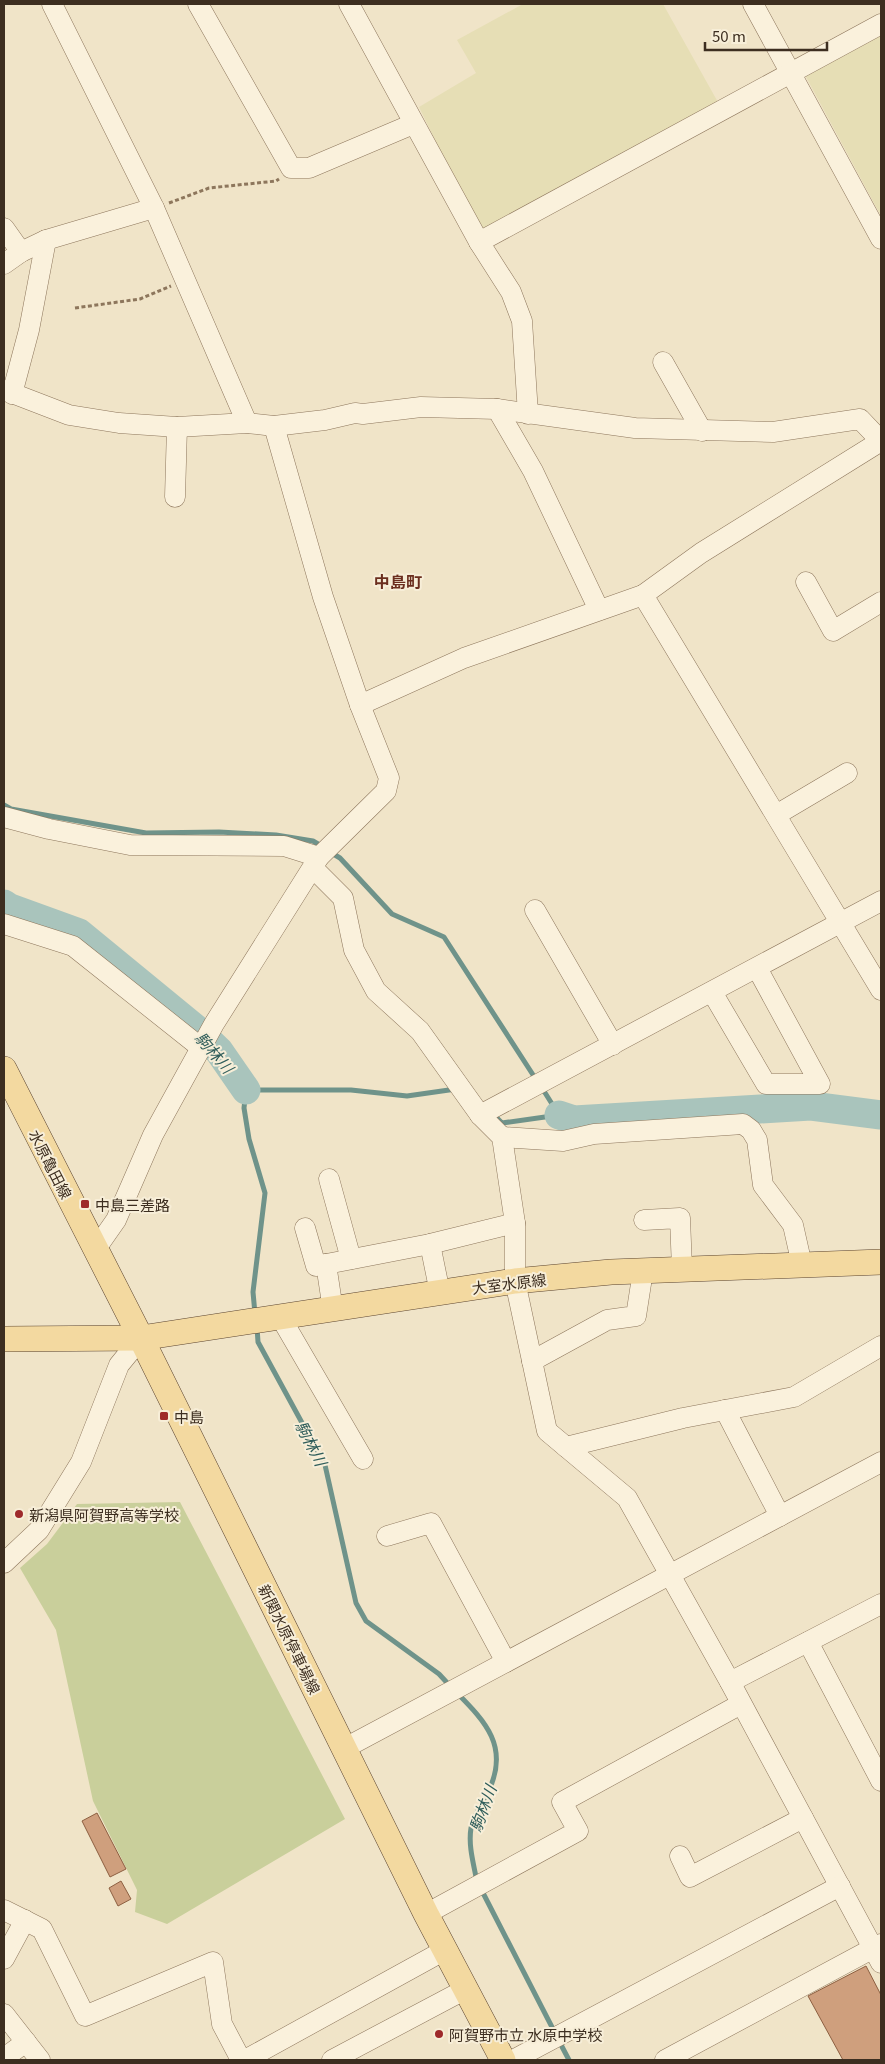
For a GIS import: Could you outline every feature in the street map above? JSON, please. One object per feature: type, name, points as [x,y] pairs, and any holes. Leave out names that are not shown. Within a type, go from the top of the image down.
[{"type":"main road","name":"水原亀田線","points":[[4,1069],[140,1338]]},
{"type":"main road","name":"大室水原線","points":[[140,1338],[515,1281],[643,1270],[881,1262]]},
{"type":"main road","points":[[4,1339],[140,1338]]},
{"type":"main road","name":"新関水原停車場線","points":[[140,1338],[426,1914],[503,2060]]},
{"type":"street","points":[[52,4],[154,208],[247,423]]},
{"type":"street","points":[[198,4],[291,168],[309,168],[413,124]]},
{"type":"street","points":[[349,4],[479,242],[511,292],[522,320],[528,414]]},
{"type":"street","points":[[753,4],[881,239]]},
{"type":"street","points":[[479,242],[881,24]]},
{"type":"street","points":[[4,264],[21,252],[46,240],[154,208]]},
{"type":"street","points":[[4,228],[21,252]]},
{"type":"street","points":[[46,240],[30,330],[8,392],[69,415],[120,423],[177,427],[247,423],[274,426],[325,420],[355,413],[421,407],[497,409],[635,428],[773,432],[860,420],[881,441],[701,553],[643,595],[464,658],[360,705]]},
{"type":"street","points":[[663,362],[702,431]]},
{"type":"street","points":[[497,409],[533,470],[599,610]]},
{"type":"street","points":[[95,1250],[116,1220],[153,1136],[214,1024],[316,863],[386,791],[389,778],[360,705],[323,597],[274,426]]},
{"type":"street","points":[[176,497],[177,427]]},
{"type":"street","points":[[806,582],[833,631],[881,602]]},
{"type":"street","points":[[643,595],[881,990]]},
{"type":"street","points":[[776,815],[847,773]]},
{"type":"street","points":[[4,817],[49,829],[130,845],[284,846],[316,863],[343,898],[354,950],[376,990],[420,1031],[480,1115],[502,1137],[515,1224],[515,1281],[547,1431],[627,1498],[671,1574],[840,1886],[879,1952],[665,2060]]},
{"type":"street","points":[[480,1115],[881,901]]},
{"type":"street","points":[[535,910],[613,1045]]},
{"type":"street","points":[[4,924],[73,946],[200,1047]]},
{"type":"street","points":[[712,992],[766,1084],[820,1084],[757,968]]},
{"type":"street","points":[[502,1137],[563,1141],[594,1134],[743,1124],[751,1130],[757,1140],[764,1185],[793,1225],[802,1265]]},
{"type":"street","points":[[329,1179],[351,1259]]},
{"type":"street","points":[[644,1220],[680,1218],[682,1269]]},
{"type":"street","points":[[304,1228],[316,1266],[430,1244],[515,1224]]},
{"type":"street","points":[[430,1244],[440,1293]]},
{"type":"street","points":[[326,1264],[333,1310]]},
{"type":"street","points":[[532,1361],[607,1320],[636,1316],[640,1302],[643,1270]]},
{"type":"street","points":[[281,1318],[363,1459]]},
{"type":"street","points":[[4,1564],[39,1530],[81,1462],[119,1366],[140,1338]]},
{"type":"street","points":[[566,1447],[725,1410],[794,1397],[881,1346]]},
{"type":"street","points":[[725,1410],[780,1516]]},
{"type":"street","points":[[345,1748],[881,1462]]},
{"type":"street","points":[[387,1536],[430,1524],[506,1662]]},
{"type":"street","points":[[730,1682],[881,1604]]},
{"type":"street","points":[[808,1642],[881,1781]]},
{"type":"street","points":[[426,1914],[578,1831],[562,1802],[741,1704]]},
{"type":"street","points":[[680,1856],[690,1877],[803,1818]]},
{"type":"street","points":[[512,2060],[840,1886]]},
{"type":"street","points":[[4,1910],[42,1930],[85,2016],[213,1962],[222,2024],[243,2060],[446,1950]]},
{"type":"street","points":[[4,1959],[25,1920]]},
{"type":"street","points":[[332,2060],[466,1989]]},
{"type":"street","points":[[4,2014],[40,2060]]},
{"type":"street","points":[[4,2058],[26,2042]]},
{"type":"path","points":[[154,208],[209,188],[276,181],[291,168]]},
{"type":"path","points":[[75,308],[140,299],[185,280]]},
{"type":"shaded area","points":[[523,4],[663,4],[719,104],[480,232],[419,107],[476,73],[457,40]]},
{"type":"shaded area","points":[[881,33],[881,216],[805,75]]},
{"type":"green space","points":[[180,1502],[345,1819],[167,1924],[135,1912],[137,1890],[93,1801],[56,1630],[20,1568],[47,1544],[77,1504]]},
{"type":"building","points":[[97,1813],[126,1869],[110,1877],[82,1821]]},
{"type":"building","points":[[121,1881],[131,1899],[118,1906],[109,1888]]},
{"type":"building","points":[[866,1966],[881,1995],[881,2060],[843,2060],[808,1996]]},
{"type":"waterway","points":[[4,805],[11,809],[146,833],[219,832],[276,835],[313,841],[323,847]]},
{"type":"waterway","points":[[330,852],[340,858],[392,914],[444,937],[537,1081]]},
{"type":"waterway","name":"駒林川","points":[[4,904],[10,908],[79,933],[196,1029],[219,1051],[246,1090]]},
{"type":"waterway","points":[[493,1114],[502,1123],[559,1115],[542,1088]]},
{"type":"waterway","name":"駒林川","points":[[255,1314],[253,1292],[265,1193],[249,1139],[244,1108],[246,1090],[351,1090],[407,1096],[456,1089]]},
{"type":"waterway","points":[[559,1115],[574,1120],[811,1106],[881,1115]]},
{"type":"waterway","name":"駒林川","points":[[257,1327],[258,1342],[325,1465],[356,1603],[366,1621],[439,1674],[451,1687]]},
{"type":"waterway","name":"駒林川","points":[[457,1693],[485,1725],[491,1736],[497,1761],[495,1775],[471,1828],[471,1849],[477,1882]]},
{"type":"waterway","name":"駒林川","points":[[481,1889],[555,2033]]},
{"type":"waterway","name":"駒林川","points":[[559,2041],[569,2060]]},
{"type":"place","name":"中島三差路","points":[[85,1204]]},
{"type":"place","name":"中島","points":[[164,1416]]},
{"type":"place","name":"新潟県阿賀野高等学校","points":[[19,1514]]},
{"type":"place","name":"阿賀野市立 水原中学校","points":[[439,2034]]},
{"type":"district","name":"中島町","points":[[398,581]]}]
